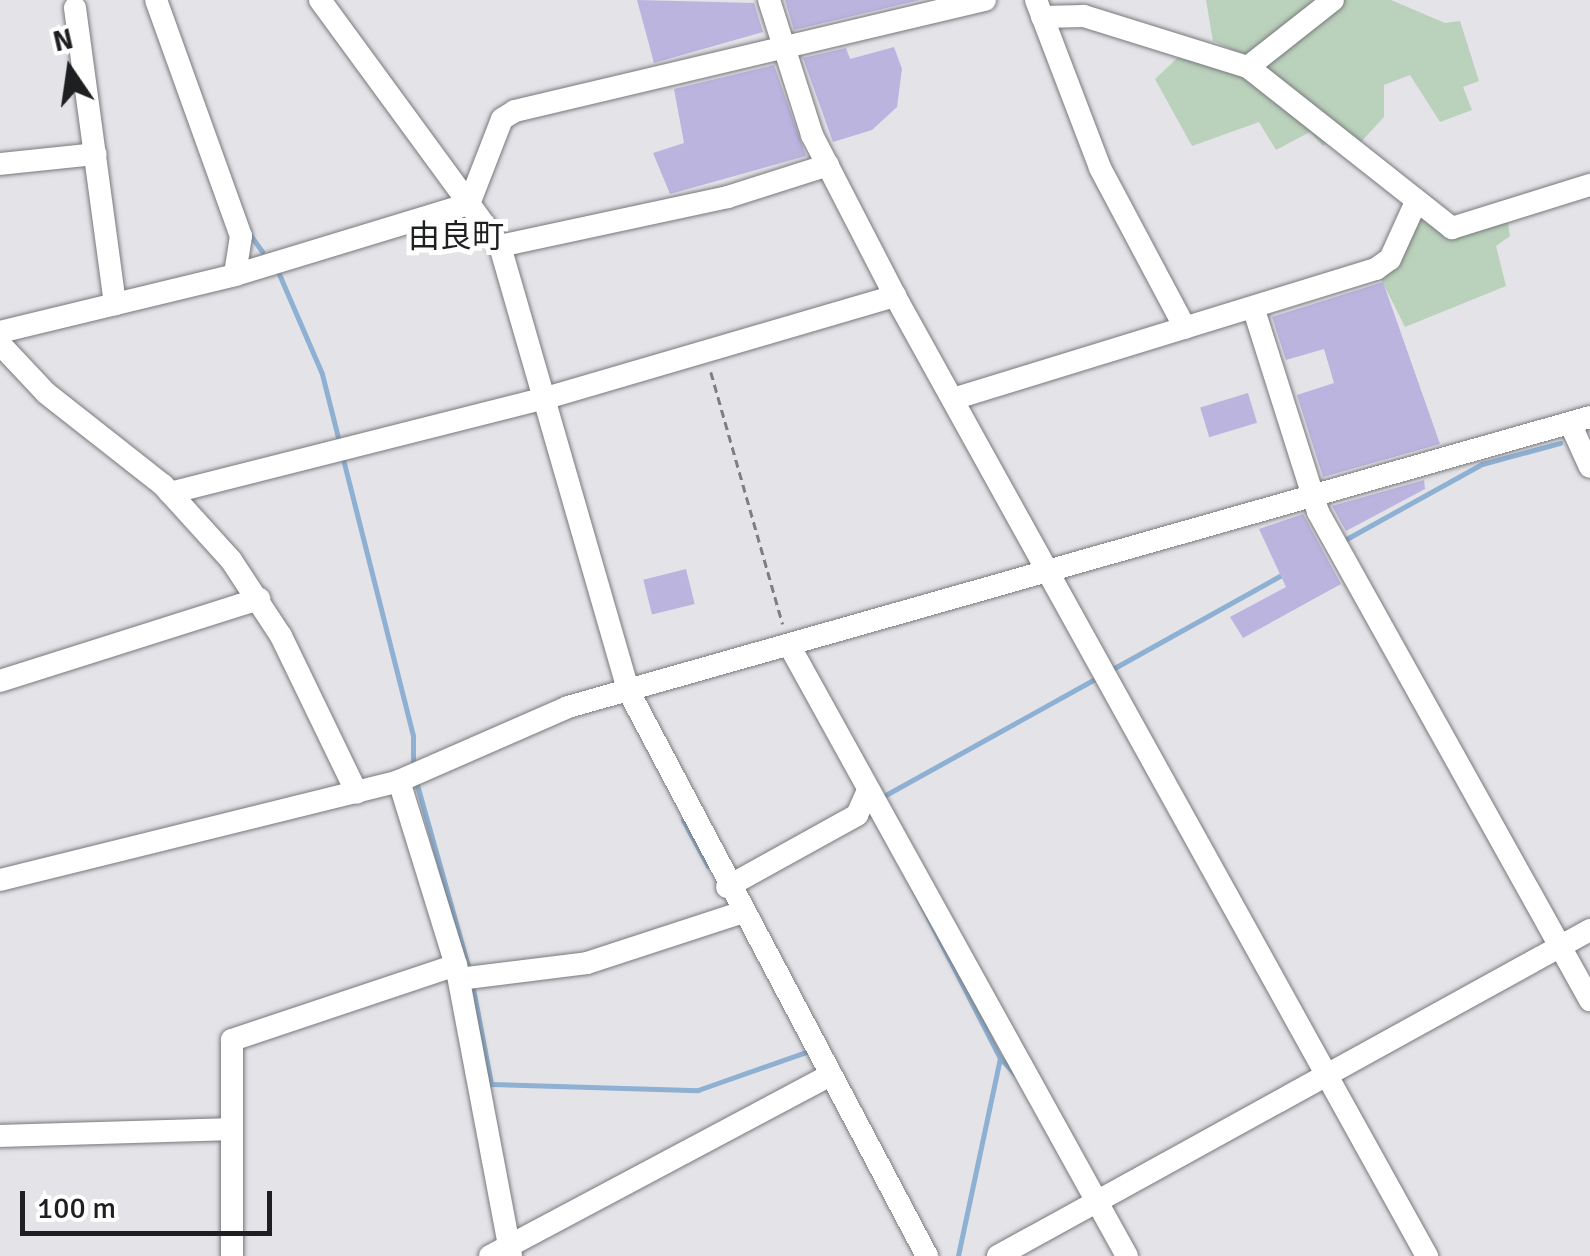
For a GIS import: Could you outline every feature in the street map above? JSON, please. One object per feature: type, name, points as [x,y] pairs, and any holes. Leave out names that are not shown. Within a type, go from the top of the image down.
[{"type":"street","points":[[156,0],[240,236],[235,275]]},
{"type":"street","points":[[320,0],[500,246],[628,690],[740,913],[928,1256]]},
{"type":"street","points":[[769,0],[781,50],[828,164],[896,296],[1426,1256]]},
{"type":"street","points":[[469,204],[502,119],[515,110],[985,0]]},
{"type":"street","points":[[1248,67],[1332,0]]},
{"type":"street","points":[[75,8],[115,304]]},
{"type":"street","points":[[1186,328],[1100,168],[1039,8],[1076,8],[1248,67],[1452,228],[1590,185]]},
{"type":"street","points":[[0,164],[95,154]]},
{"type":"street","points":[[500,246],[728,196],[828,164]]},
{"type":"street","points":[[954,400],[1376,270],[1390,259],[1416,202]]},
{"type":"street","points":[[0,332],[235,275],[469,204]]},
{"type":"street","points":[[170,493],[546,398],[896,296]]},
{"type":"street","points":[[1254,310],[1310,497],[1590,1000]]},
{"type":"street","points":[[0,344],[46,393],[170,493],[259,599],[357,793]]},
{"type":"street","points":[[0,880],[399,781],[628,690],[1052,573],[1580,420],[1590,467]]},
{"type":"street","points":[[0,681],[259,599]]},
{"type":"street","points":[[790,645],[1127,1256]]},
{"type":"street","points":[[399,781],[457,972],[504,1254],[828,1076]]},
{"type":"street","points":[[727,888],[857,815],[868,790]]},
{"type":"street","points":[[232,1256],[232,1040],[457,972],[586,963],[740,913]]},
{"type":"street","points":[[998,1256],[1590,930]]},
{"type":"street","points":[[0,1136],[232,1129]]},
{"type":"path","points":[[705,351],[790,645]]},
{"type":"green space","points":[[1206,0],[1316,0],[1249,57],[1213,41]]},
{"type":"green space","points":[[1333,0],[1391,0],[1445,23],[1460,21],[1479,81],[1463,87],[1472,110],[1440,122],[1410,75],[1384,85],[1384,117],[1360,143],[1336,138],[1323,146],[1310,132],[1276,150],[1259,122],[1192,146],[1155,79],[1189,47],[1248,67]]},
{"type":"green space","points":[[1425,216],[1507,216],[1510,236],[1496,246],[1506,286],[1405,327],[1376,269],[1407,224]]},
{"type":"building","points":[[637,0],[754,3],[763,32],[654,63]]},
{"type":"building","points":[[785,0],[920,0],[794,30]]},
{"type":"building","points":[[894,47],[902,69],[897,107],[872,130],[833,142],[803,58],[846,48],[850,59]]},
{"type":"building","points":[[774,65],[806,156],[670,194],[653,153],[684,143],[674,89]]},
{"type":"building","points":[[1383,282],[1440,444],[1323,477],[1297,395],[1334,383],[1324,349],[1286,360],[1272,317]]},
{"type":"building","points":[[1248,393],[1257,423],[1209,437],[1200,408]]},
{"type":"building","points":[[1424,480],[1425,489],[1346,531],[1332,506]]},
{"type":"building","points":[[1303,514],[1341,584],[1243,638],[1230,617],[1286,587],[1259,529]]},
{"type":"building","points":[[686,569],[695,604],[652,615],[643,580]]},
{"type":"waterway","points":[[248,232],[262,251]]},
{"type":"waterway","points":[[279,274],[322,374],[340,445]]},
{"type":"waterway","points":[[1341,542],[1482,464],[1560,443]]},
{"type":"waterway","points":[[342,455],[413,736],[413,766]]},
{"type":"waterway","points":[[1109,671],[1283,574]]},
{"type":"waterway","points":[[882,797],[1100,676]]},
{"type":"waterway","points":[[416,781],[470,973]]},
{"type":"waterway","points":[[873,810],[1000,1058],[958,1256]]},
{"type":"waterway","points":[[683,820],[708,866]]},
{"type":"waterway","points":[[472,983],[491,1084],[698,1090],[809,1051]]},
{"type":"waterway","points":[[1000,1058],[1015,1074]]},
{"type":"district","name":"由良町","points":[[456,237]]}]
